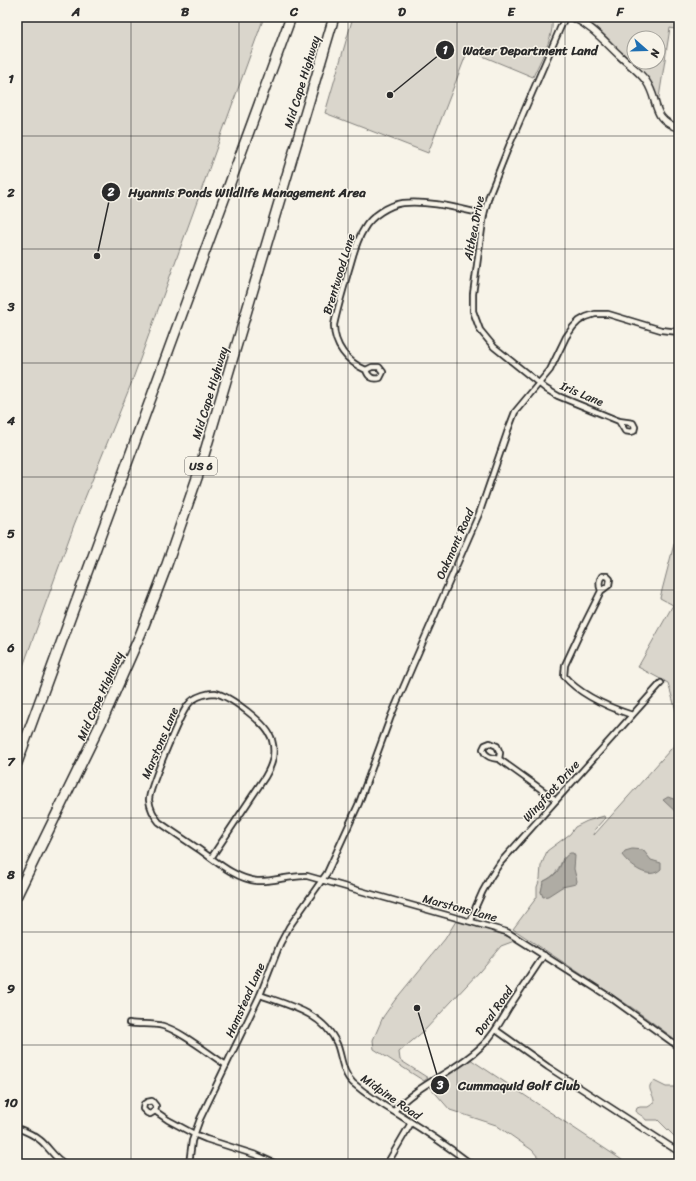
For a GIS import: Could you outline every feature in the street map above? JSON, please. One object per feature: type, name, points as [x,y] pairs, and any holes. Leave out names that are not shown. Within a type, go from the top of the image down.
[{"type":"highway","points":[[17,763],[291,17]]},
{"type":"highway","name":"Mid Cape Highway","points":[[17,895],[103,719],[141,633],[169,559],[198,475],[334,17]]},
{"type":"street","name":"Althea Drive","points":[[538,383],[494,347],[480,330],[473,311],[473,294],[484,214],[509,146],[565,17]]},
{"type":"street","points":[[572,17],[586,24],[644,79],[649,88],[657,112],[661,118],[667,124],[679,128]]},
{"type":"street","name":"Brentwood Lane","points":[[366,370],[355,364],[342,351],[336,337],[334,325],[354,252],[363,229],[368,222],[373,217],[391,207],[404,203],[434,204],[484,214]]},
{"type":"street","name":"Oakmont Road","points":[[323,880],[359,803],[391,716],[479,514],[511,420],[519,407],[550,370],[566,337],[573,327],[586,317],[595,314],[608,314],[661,330],[679,332]]},
{"type":"street","name":"Iris Lane","points":[[538,383],[558,396],[619,421]]},
{"type":"street","points":[[601,591],[565,665],[564,676],[570,683],[584,693],[632,715]]},
{"type":"street","name":"Wingfoot Drive","points":[[471,921],[482,893],[496,868],[661,683]]},
{"type":"street","name":"Marstons Lane","points":[[211,858],[265,777],[272,763],[274,750],[272,738],[261,722],[227,698],[215,693],[202,695],[195,699],[188,704],[183,712],[156,776],[149,800],[159,822],[211,858],[236,874],[256,881],[274,880],[299,875],[323,880],[507,932],[611,998],[679,1047]]},
{"type":"street","points":[[500,759],[556,800]]},
{"type":"street","name":"Hamstead Lane","points":[[190,1164],[194,1134],[260,995],[284,936],[323,880]]},
{"type":"street","name":"Doral Road","points":[[394,1111],[406,1099],[471,1055],[484,1044],[496,1030],[544,955]]},
{"type":"street","name":"Midpine Road","points":[[260,995],[310,1014],[324,1025],[337,1044],[343,1066],[351,1081],[367,1095],[394,1111],[472,1164]]},
{"type":"street","points":[[129,1023],[141,1025],[154,1024],[166,1027],[226,1065]]},
{"type":"street","points":[[496,1030],[548,1067],[679,1152]]},
{"type":"street","points":[[155,1111],[194,1134],[256,1155],[276,1164]]},
{"type":"street","points":[[387,1164],[411,1123]]},
{"type":"street","points":[[17,1128],[29,1132],[40,1139],[60,1163],[66,1164]]},
{"type":"shaded area","points":[[17,17],[264,17],[131,384],[74,525],[17,683]]},
{"type":"shaded area","points":[[353,17],[551,17],[552,31],[543,56],[533,77],[468,50],[428,153],[325,113]]},
{"type":"shaded area","points":[[579,17],[679,17],[679,30],[670,28],[666,53],[666,30],[626,30],[626,58],[592,25]]},
{"type":"shaded area","points":[[636,70],[663,70],[658,104],[655,92]]},
{"type":"shaded area","points":[[679,525],[679,721],[668,683],[638,667],[673,605],[660,598]]},
{"type":"shaded area","points":[[679,740],[679,1042],[634,1009],[513,929],[537,897],[537,887],[540,879],[541,866],[547,851],[570,834],[575,827],[587,821],[604,816],[605,818],[595,829],[594,835]],"holes":[[[575,856],[541,892],[544,881],[556,872],[563,858]]]},
{"type":"shaded area","points":[[668,797],[679,801],[679,815],[663,800]]},
{"type":"shaded area","points":[[632,849],[643,850],[651,860],[661,863],[661,869],[651,873],[640,871],[630,864],[622,855],[625,851]]},
{"type":"shaded area","points":[[570,853],[573,853],[575,856],[574,869],[577,881],[576,884],[562,887],[548,896],[543,897],[541,892],[543,882],[555,874],[564,859]]},
{"type":"shaded area","points":[[456,921],[496,932],[517,940],[501,946],[480,971],[425,1030],[399,1052],[400,1060],[428,1078],[424,1081],[374,1049],[373,1040],[383,1017],[445,939]]},
{"type":"shaded area","points":[[470,1059],[628,1164],[544,1164],[532,1150],[496,1125],[450,1110],[430,1087]]},
{"type":"shaded area","points":[[654,1081],[666,1087],[679,1087],[679,1141],[658,1120],[646,1120],[636,1111],[637,1108],[648,1107],[654,1103],[650,1086]]},
{"type":"place","name":"Water Department Land","points":[[390,95]]},
{"type":"place","name":"Hyannis Ponds Wildlife Management Area","points":[[97,256]]},
{"type":"place","name":"Cummaquid Golf Club","points":[[417,1008]]}]
